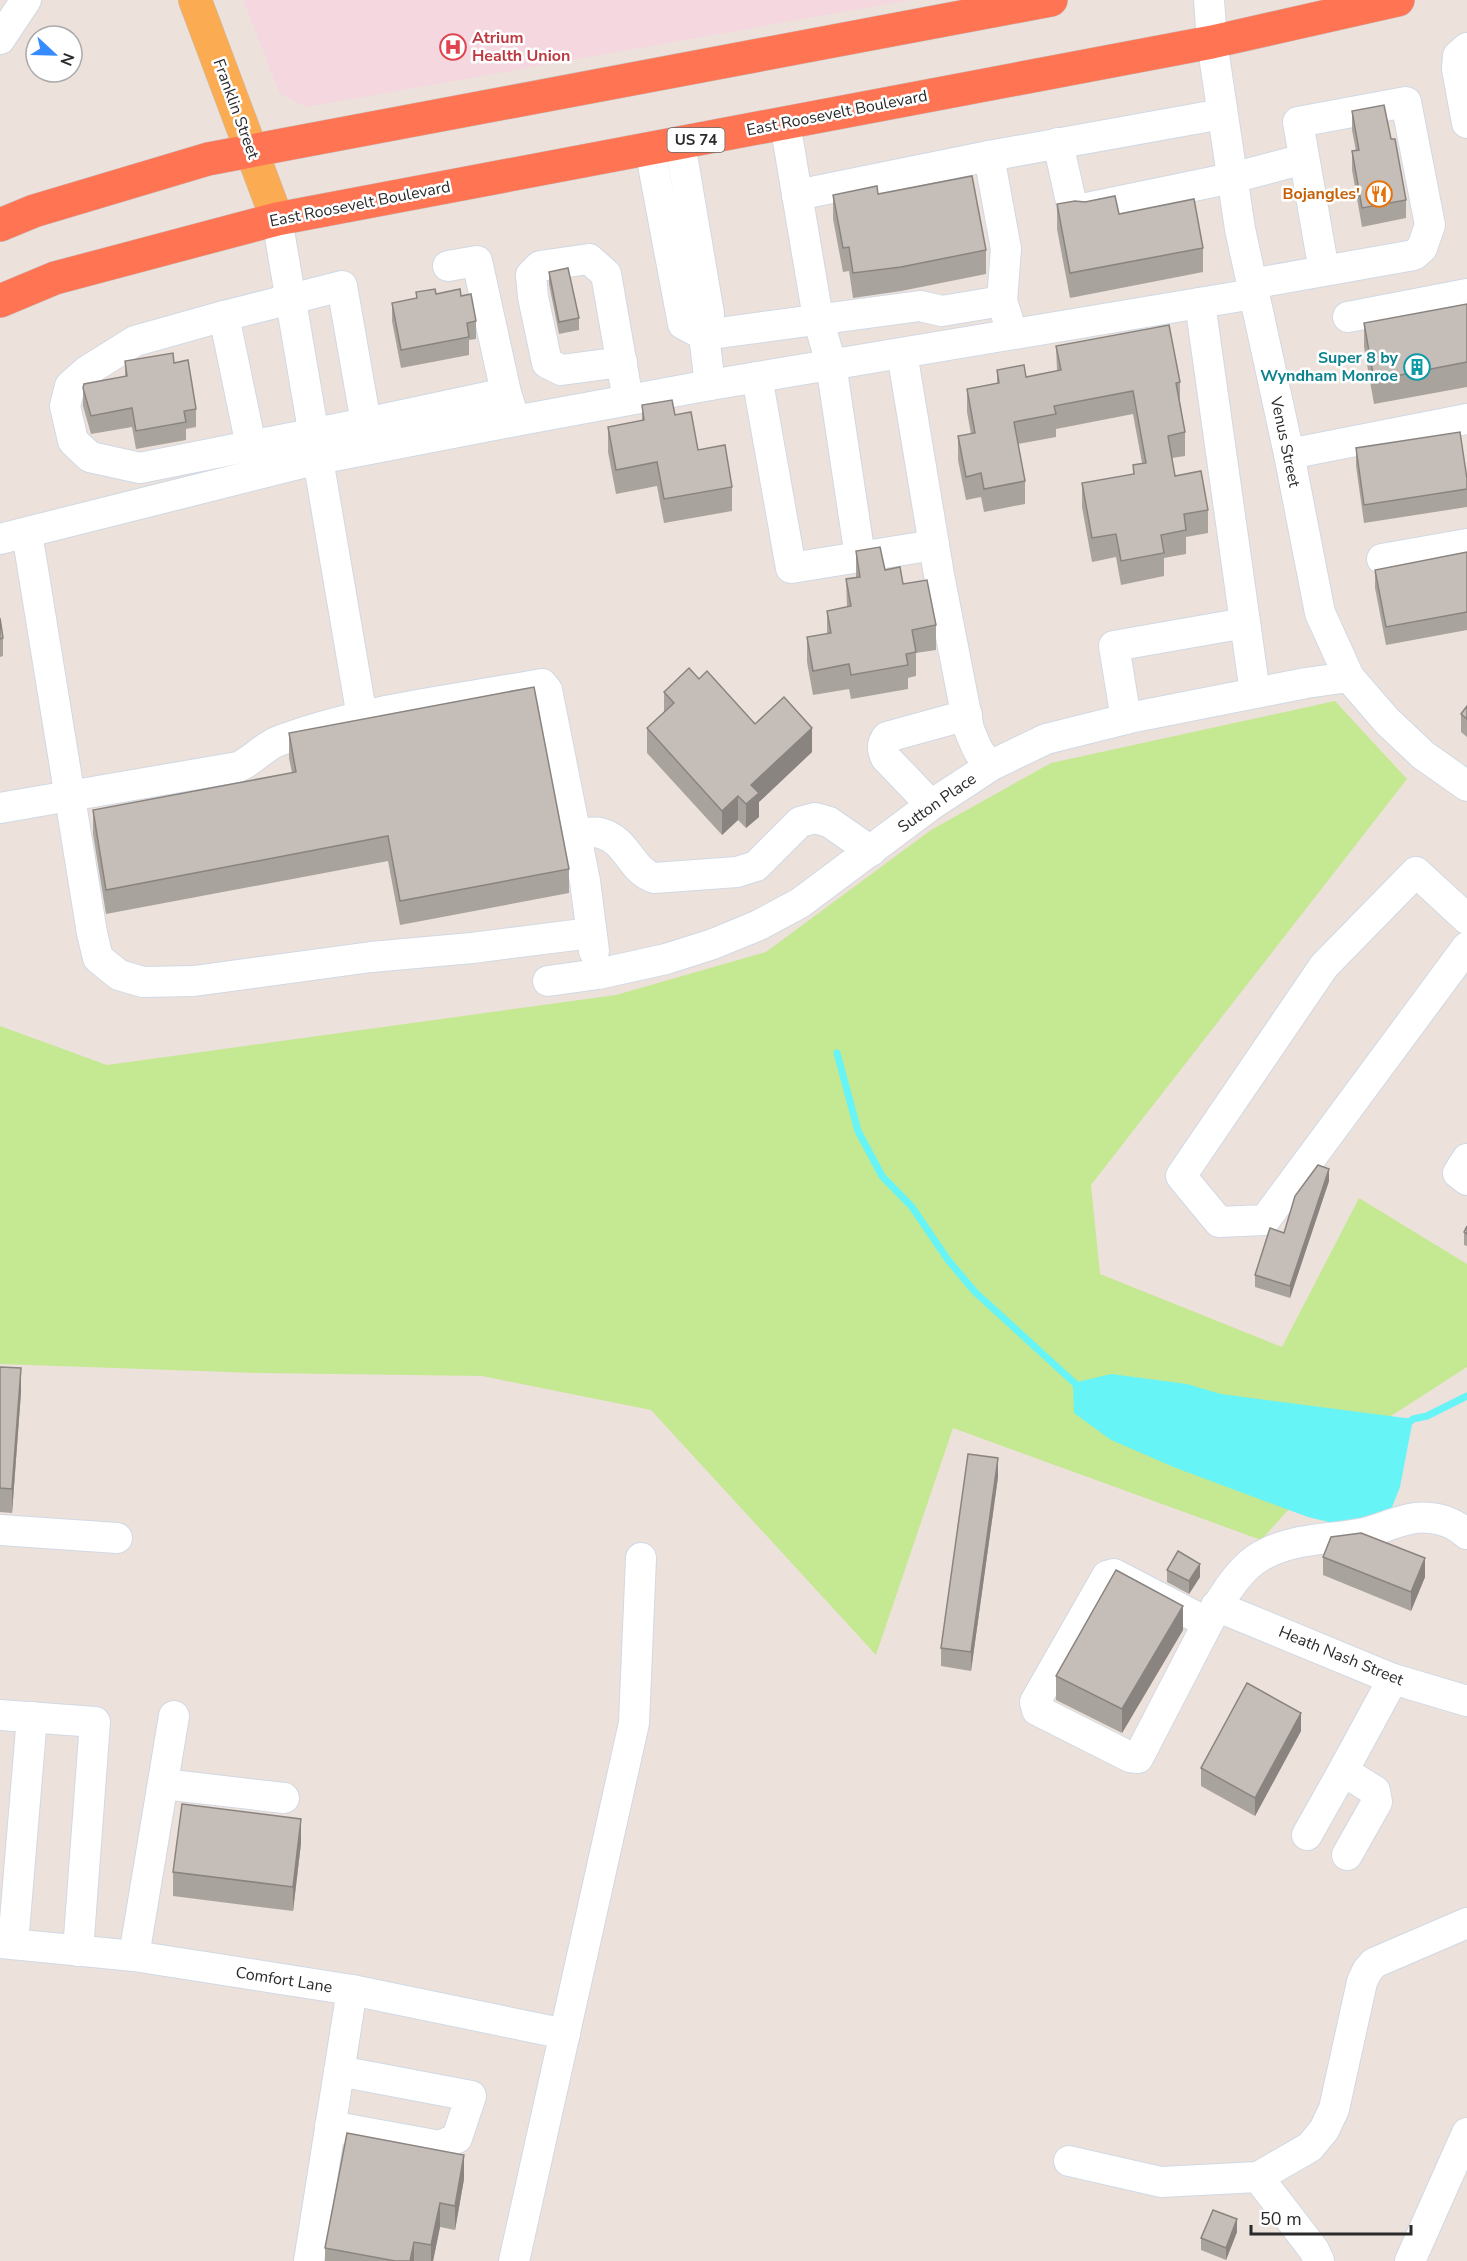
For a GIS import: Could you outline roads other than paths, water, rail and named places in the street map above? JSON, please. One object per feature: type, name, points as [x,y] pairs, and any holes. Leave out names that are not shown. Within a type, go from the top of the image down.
[{"type":"highway","points":[[0,225],[34,211],[197,162],[1051,0]]},
{"type":"highway","name":"East Roosevelt Boulevard","points":[[0,301],[55,278],[277,219],[1212,42],[1398,0]]},
{"type":"main road","name":"Franklin Street","points":[[195,0],[277,219]]},
{"type":"street","points":[[0,39],[26,0]]},
{"type":"street","name":"Venus Street","points":[[1209,0],[1222,114],[1252,289],[1289,454],[1320,613],[1349,677],[1387,721],[1416,748],[1467,786]]},
{"type":"street","points":[[1467,48],[1458,56],[1456,69],[1467,123]]},
{"type":"street","points":[[366,423],[342,286],[135,341],[87,371],[70,386],[65,406],[73,441],[90,457],[140,468],[251,446],[315,447],[366,423],[511,407],[628,400],[1200,303],[1324,271],[1414,255],[1422,248],[1430,225],[1406,102],[1298,122],[1324,271]]},
{"type":"street","points":[[797,195],[989,156],[1222,114]]},
{"type":"street","points":[[1306,173],[1334,235],[1345,247],[1360,250],[1399,243],[1409,233],[1414,220],[1398,137],[1409,118]]},
{"type":"street","points":[[785,123],[818,318],[831,364],[860,557]]},
{"type":"street","points":[[1058,143],[1072,206],[1082,209],[1232,178],[1306,173]]},
{"type":"street","points":[[665,146],[683,324],[704,335],[920,306],[942,311],[1002,300]]},
{"type":"street","points":[[989,156],[1006,249],[1002,300],[1012,334]]},
{"type":"street","points":[[277,219],[362,717]]},
{"type":"street","points":[[448,266],[477,261],[511,407]]},
{"type":"street","points":[[1348,317],[1467,294]]},
{"type":"street","points":[[1200,303],[1255,693]]},
{"type":"street","points":[[224,316],[251,446]]},
{"type":"street","points":[[704,335],[710,385]]},
{"type":"street","points":[[902,353],[934,545],[967,716],[976,747],[984,760],[992,765]]},
{"type":"street","points":[[622,362],[628,400]]},
{"type":"street","points":[[757,377],[790,566],[793,568],[934,545]]},
{"type":"street","points":[[511,407],[315,447],[145,503],[14,536],[70,796],[92,933],[98,958],[118,975],[143,982],[194,981],[371,957],[472,948],[591,933]]},
{"type":"street","points":[[1289,454],[1467,419]]},
{"type":"street","points":[[140,468],[145,503]]},
{"type":"street","points":[[1382,559],[1467,544]]},
{"type":"street","points":[[1126,719],[1114,646],[1245,624]]},
{"type":"street","name":"Sutton Place","points":[[548,981],[598,974],[666,959],[713,944],[759,925],[800,903],[931,805],[992,765],[1046,739],[1126,719],[1349,677]]},
{"type":"street","points":[[0,808],[238,767],[249,762],[278,741],[346,720],[542,684],[547,690],[576,834],[598,974]]},
{"type":"street","points":[[931,805],[886,758],[883,753],[884,740],[887,737],[967,716]]},
{"type":"street","points":[[576,834],[598,833],[616,840],[645,875],[654,878],[736,872],[756,866],[800,822],[815,818],[830,822],[871,851]]},
{"type":"street","points":[[1467,919],[1416,872],[1324,966],[1181,1176],[1219,1222],[1265,1220],[1467,947]]},
{"type":"street","points":[[1467,1159],[1458,1173],[1467,1180]]},
{"type":"street","points":[[1212,1615],[1245,1569],[1260,1556],[1284,1546],[1310,1539],[1360,1534],[1411,1518],[1430,1518],[1449,1522],[1467,1533]]},
{"type":"street","points":[[0,1530],[117,1538]]},
{"type":"street","points":[[514,2261],[634,1723],[641,1558]]},
{"type":"street","name":"Heath Nash Street","points":[[1212,1615],[1138,1758],[1130,1757],[1037,1710],[1035,1702],[1107,1576],[1114,1574],[1212,1615],[1393,1679],[1467,1701]]},
{"type":"street","points":[[1307,1836],[1393,1679]]},
{"type":"street","points":[[0,1715],[95,1722],[78,1951]]},
{"type":"street","points":[[134,1956],[174,1716]]},
{"type":"street","points":[[6,1944],[32,1717]]},
{"type":"street","points":[[1343,1772],[1375,1791],[1377,1796],[1377,1802],[1347,1855]]},
{"type":"street","points":[[164,1784],[284,1798]]},
{"type":"street","points":[[1069,2161],[1161,2182],[1258,2177],[1310,2147],[1324,2130],[1334,2109],[1366,1971],[1374,1963],[1467,1923]]},
{"type":"street","name":"Comfort Lane","points":[[6,1944],[134,1956],[352,1990],[565,2034]]},
{"type":"street","points":[[309,2261],[352,1990]]},
{"type":"street","points":[[330,2126],[440,2146],[457,2138],[471,2096],[339,2071]]},
{"type":"street","points":[[1410,2261],[1467,2133]]},
{"type":"street","points":[[1258,2177],[1314,2250],[1319,2261]]},
{"type":"water","points":[[1111,1374],[1187,1384],[1221,1394],[1413,1419],[1400,1487],[1386,1522],[1354,1528],[1308,1517],[1176,1468],[1111,1440],[1074,1413],[1073,1383]]},
{"type":"waterway","points":[[837,1053],[858,1131],[882,1176],[912,1207],[948,1260],[975,1292],[1080,1388]]},
{"type":"waterway","points":[[1407,1424],[1413,1419],[1427,1416],[1467,1396]]},
{"type":"place","name":"Atrium Health Union","points":[[453,47]]},
{"type":"place","name":"Bojangles'","points":[[1379,194]]},
{"type":"place","name":"Super 8 by Wyndham Monroe","points":[[1417,367]]}]
